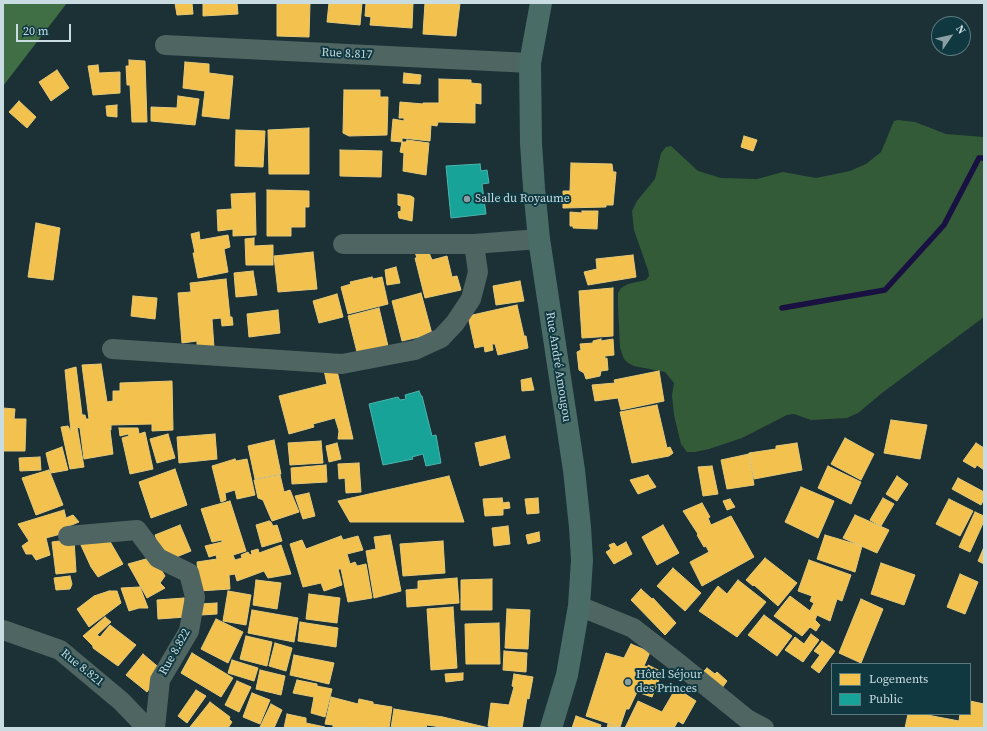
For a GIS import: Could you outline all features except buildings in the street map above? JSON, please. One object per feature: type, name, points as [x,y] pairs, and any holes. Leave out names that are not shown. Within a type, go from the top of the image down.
[{"type":"main road","name":"Rue André Amougou","points":[[541,3],[530,64],[531,143],[539,239],[574,470],[582,560],[579,606],[567,675],[551,728]]},
{"type":"street","name":"Rue 8.817","points":[[165,45],[530,64]]},
{"type":"street","points":[[343,244],[474,244],[539,239]]},
{"type":"street","points":[[112,349],[342,364],[415,350],[441,338],[455,323],[471,299],[478,272],[474,244]]},
{"type":"street","name":"Rue 8.822","points":[[68,536],[137,530],[158,558],[189,573],[195,596],[188,631],[160,680],[155,728]]},
{"type":"street","points":[[579,606],[633,628],[747,719],[764,728]]},
{"type":"street","name":"Rue 8.821","points":[[3,630],[60,650],[121,701],[147,728]]},
{"type":"green space","points":[[3,3],[67,3],[3,86]]},
{"type":"green space","points":[[894,121],[915,122],[946,134],[984,137],[984,317],[882,393],[858,413],[847,418],[811,420],[794,414],[787,415],[742,438],[709,449],[687,452],[681,444],[674,415],[672,395],[674,383],[665,372],[634,366],[628,363],[624,359],[620,348],[618,293],[621,288],[628,284],[646,280],[649,276],[634,230],[632,211],[637,201],[655,179],[661,153],[666,147],[671,146],[698,171],[721,178],[757,179],[783,172],[816,178],[850,171],[866,164],[881,152]]},
{"type":"waterway","points":[[782,308],[885,290],[944,225],[979,158],[984,158]]},
{"type":"place","name":"Salle du Royaume","points":[[467,199]]},
{"type":"place","name":"Hôtel Séjour des Princes","points":[[628,682]]}]
